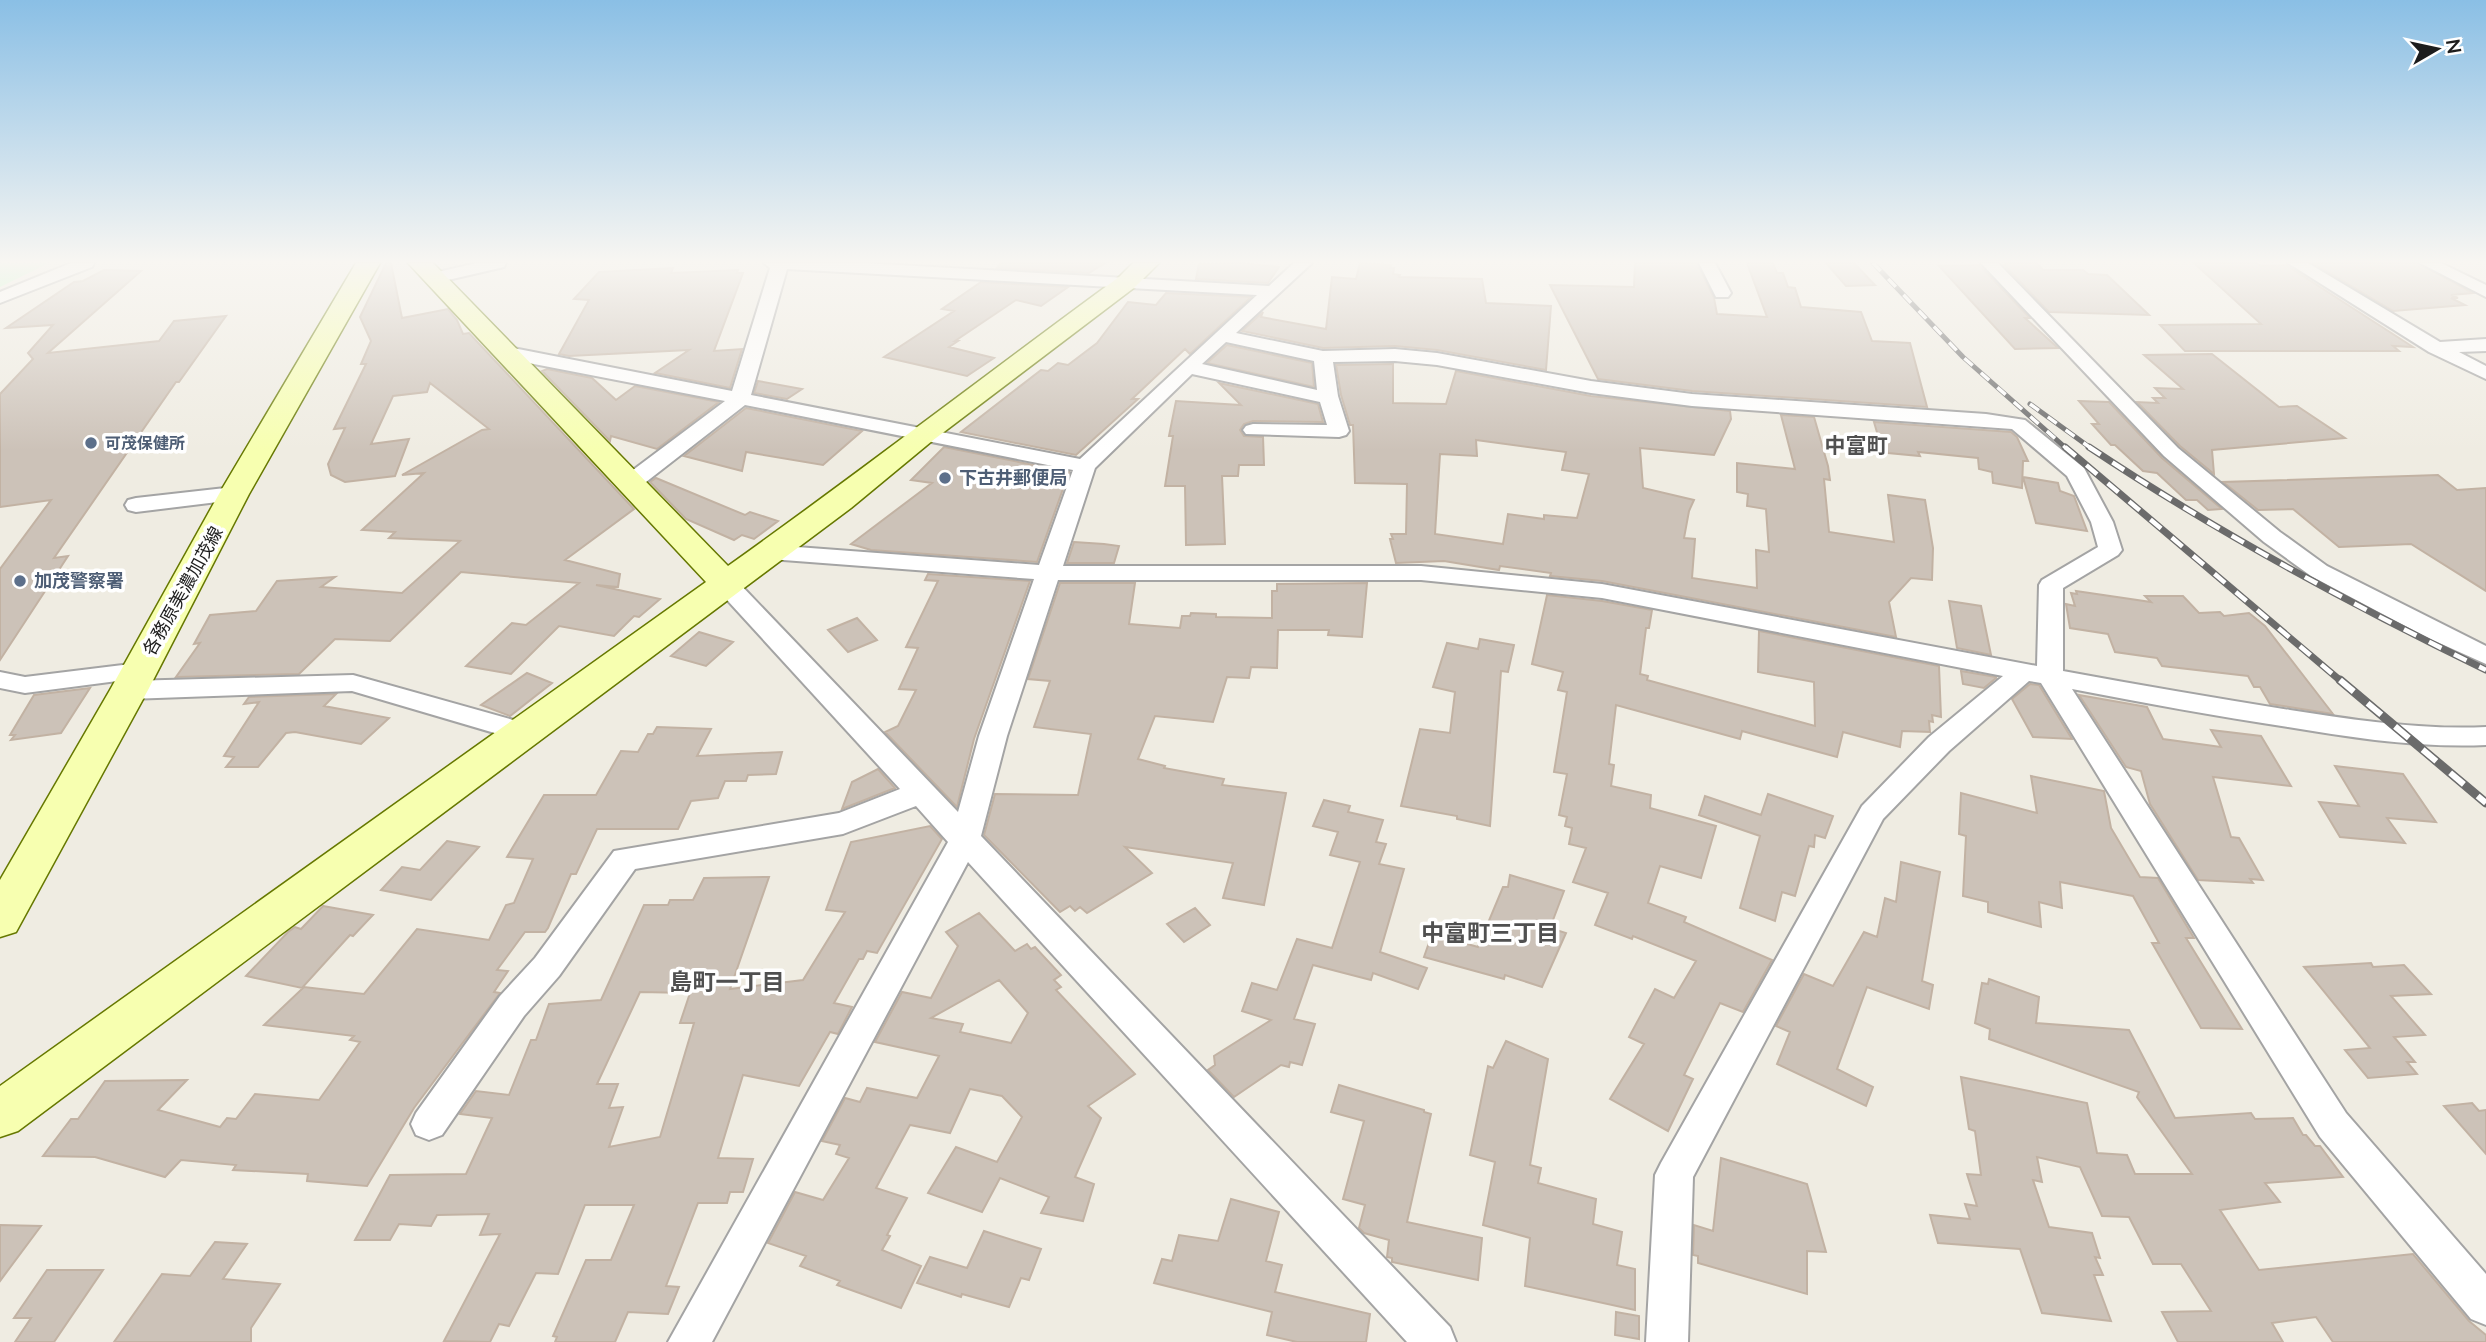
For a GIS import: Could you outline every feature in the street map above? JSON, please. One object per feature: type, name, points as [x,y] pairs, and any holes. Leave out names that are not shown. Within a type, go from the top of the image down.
[{"type":"street","name":"各務原美濃加茂線","points":[[0,920],[134,681],[234,494],[332,326]]},
{"type":"street","points":[[482,326],[629,484],[726,583],[1435,1342]]},
{"type":"street","points":[[629,484],[739,400],[761,326]]},
{"type":"street","points":[[0,1115],[840,501],[922,435],[1067,326]]},
{"type":"street","points":[[690,1342],[965,839],[993,736],[1085,466],[1234,326]]},
{"type":"street","points":[[2049,326],[2165,446],[2272,537],[2319,571],[2486,656]]},
{"type":"street","points":[[2399,326],[2486,373]]},
{"type":"street","points":[[1222,336],[1323,357],[1395,355],[1437,359],[1591,387],[1692,400],[2018,424],[2076,473],[2102,522],[2110,550],[2051,586],[2038,673],[2173,875],[2333,1125],[2486,1306]]},
{"type":"street","points":[[2436,348],[2486,345]]},
{"type":"street","points":[[508,353],[1085,466]]},
{"type":"street","points":[[1253,430],[1339,430],[1328,396],[1323,357]]},
{"type":"street","points":[[1188,367],[1308,395],[1328,396]]},
{"type":"street","points":[[136,505],[234,494]]},
{"type":"street","points":[[770,552],[1049,573],[1421,573],[1602,591],[2183,702],[2350,728],[2444,738],[2486,736]]},
{"type":"street","points":[[1667,1342],[1674,1175],[1872,813],[1939,744],[2038,673]]},
{"type":"street","points":[[0,701],[13,682],[354,683],[526,733]]},
{"type":"street","points":[[429,1124],[512,1006],[547,967],[625,859],[843,823],[921,792]]},
{"type":"building","points":[[10,326],[43,326],[6,328]]},
{"type":"building","points":[[52,326],[79,326],[48,353],[159,341],[171,326],[219,326],[179,382],[176,382],[54,558],[68,556],[0,660],[0,569],[51,500],[0,507],[0,394],[33,359],[28,353]]},
{"type":"building","points":[[364,326],[459,326],[463,334],[469,333],[634,509],[565,560],[620,574],[618,587],[596,585],[660,599],[639,617],[634,616],[614,636],[559,626],[511,674],[466,666],[512,623],[526,625],[579,583],[461,572],[390,641],[335,639],[299,674],[176,677],[200,643],[194,644],[210,615],[256,611],[277,581],[335,577],[321,587],[402,593],[460,541],[389,538],[395,532],[362,530],[424,473],[402,475],[482,430],[489,429],[430,383],[427,392],[393,396],[371,444],[409,439],[395,476],[345,482],[331,475],[328,464],[345,428],[334,429],[366,364],[361,364],[371,341]]},
{"type":"building","points":[[575,326],[723,326],[714,351],[742,349],[730,388],[655,373],[689,350],[569,356],[559,354]]},
{"type":"building","points":[[932,326],[978,326],[949,347],[994,358],[967,376],[884,357]]},
{"type":"building","points":[[1110,326],[1220,326],[1190,354],[1185,349],[1132,399],[1138,399],[1076,455],[961,432],[1041,370],[1048,371],[1058,363],[1068,365],[1097,343]]},
{"type":"building","points":[[1248,326],[1308,326],[1326,329],[1326,326],[1549,326],[1546,370],[1437,350],[1395,346],[1323,348],[1242,331]]},
{"type":"building","points":[[1571,326],[1866,326],[1872,341],[1910,343],[1927,407],[1692,391],[1598,379]]},
{"type":"building","points":[[1994,326],[2033,326],[2058,348],[2015,349]]},
{"type":"building","points":[[2161,326],[2380,326],[2413,347],[2393,346],[2399,351],[2185,351]]},
{"type":"building","points":[[1227,345],[1312,363],[1314,387],[1207,363]]},
{"type":"building","points":[[2212,354],[2279,407],[2297,406],[2345,438],[2212,450],[2214,474],[2180,446],[2137,402],[2158,403],[2153,398],[2165,398],[2155,388],[2183,389],[2144,355]]},
{"type":"building","points":[[1393,364],[1393,403],[1446,404],[1456,371],[1591,396],[1730,411],[1731,419],[1714,455],[1640,448],[1643,488],[1694,500],[1684,538],[1695,539],[1692,578],[1757,588],[1756,550],[1769,552],[1766,509],[1747,506],[1748,494],[1737,492],[1737,463],[1795,469],[1781,415],[1814,417],[1830,480],[1824,479],[1829,532],[1894,542],[1888,495],[1925,500],[1933,548],[1932,580],[1911,578],[1889,602],[1896,637],[1602,581],[1550,576],[1551,573],[1500,566],[1499,570],[1444,561],[1396,563],[1390,539],[1393,539],[1391,534],[1406,534],[1407,484],[1355,483],[1353,425],[1350,425],[1341,395],[1336,365]],"holes":[[[1476,440],[1566,452],[1562,470],[1589,474],[1577,518],[1544,515],[1544,519],[1508,514],[1503,544],[1435,534],[1440,454],[1477,456]]]},
{"type":"building","points":[[547,369],[592,378],[616,400],[635,386],[719,402],[657,449],[611,436],[610,441],[542,371]]},
{"type":"building","points":[[758,381],[802,389],[787,399],[754,393]]},
{"type":"building","points":[[1219,383],[1318,404],[1323,422],[1253,421],[1244,424],[1240,430],[1244,436],[1263,437],[1264,465],[1239,465],[1238,476],[1222,476],[1225,544],[1186,545],[1185,486],[1165,486],[1173,436],[1169,436],[1176,401],[1241,405]]},
{"type":"building","points":[[2079,401],[2109,402],[2162,458],[2222,509],[2208,510],[2197,500],[2186,500],[2157,473],[2143,471],[2115,445],[2111,445],[2092,424],[2099,424]]},
{"type":"building","points":[[746,408],[862,431],[823,465],[746,452],[742,471],[684,456]]},
{"type":"building","points":[[1874,422],[2011,432],[2017,437],[2028,461],[2023,461],[2022,488],[1993,483],[1992,472],[1979,469],[1978,458],[1918,452],[1920,456],[1888,453],[1886,447],[1881,446]]},
{"type":"building","points":[[944,447],[1069,472],[1037,562],[871,550],[851,544],[932,483],[911,480]]},
{"type":"building","points":[[2438,475],[2457,490],[2486,488],[2486,591],[2411,544],[2339,547],[2293,509],[2258,510],[2223,482]]},
{"type":"building","points":[[2023,477],[2058,483],[2060,491],[2074,496],[2087,531],[2036,523]]},
{"type":"building","points":[[656,478],[745,515],[750,512],[778,521],[754,539],[742,535],[734,540],[686,519],[650,482]]},
{"type":"building","points":[[1074,542],[1119,546],[1114,563],[1067,563]]},
{"type":"building","points":[[928,574],[1030,581],[974,739],[957,807],[885,732],[898,726],[916,690],[899,689],[918,648],[906,647],[938,581],[925,580]]},
{"type":"building","points":[[1060,583],[1135,583],[1129,624],[1180,628],[1182,616],[1190,616],[1191,613],[1216,614],[1216,617],[1272,618],[1272,591],[1277,591],[1277,584],[1367,583],[1362,637],[1328,635],[1329,630],[1278,630],[1277,668],[1251,667],[1249,678],[1227,677],[1213,722],[1155,716],[1138,759],[1165,766],[1164,768],[1224,779],[1222,785],[1286,793],[1264,905],[1223,898],[1233,863],[1125,847],[1152,873],[1087,913],[1080,907],[1075,911],[1070,906],[1060,912],[984,835],[995,794],[1078,795],[1091,734],[1034,727],[1050,681],[1028,679]]},
{"type":"building","points":[[2076,591],[2151,602],[2145,596],[2183,596],[2199,613],[2220,612],[2224,616],[2249,613],[2265,626],[2333,714],[2270,704],[2260,687],[2254,687],[2248,676],[2162,666],[2157,658],[2115,652],[2108,634],[2070,628],[2066,604],[2075,606],[2071,593],[2077,594]]},
{"type":"building","points":[[1547,595],[1652,610],[1649,628],[1646,628],[1640,674],[1648,676],[1647,680],[1815,726],[1814,682],[1758,672],[1759,631],[1939,666],[1941,717],[1932,715],[1933,722],[1929,721],[1930,732],[1902,731],[1900,747],[1843,732],[1837,757],[1742,731],[1740,739],[1616,705],[1609,764],[1614,765],[1611,786],[1651,795],[1650,808],[1716,826],[1701,878],[1660,866],[1648,903],[1686,917],[1684,922],[1772,960],[1743,1012],[1720,1003],[1684,1075],[1693,1079],[1668,1131],[1610,1099],[1644,1044],[1629,1037],[1655,989],[1674,998],[1696,961],[1633,936],[1632,939],[1595,925],[1608,893],[1573,882],[1586,848],[1569,844],[1572,828],[1565,826],[1567,817],[1559,815],[1567,774],[1554,772],[1567,692],[1558,690],[1563,672],[1532,664]]},
{"type":"building","points":[[1949,601],[1981,606],[1991,655],[1957,648]]},
{"type":"building","points":[[857,618],[877,640],[848,652],[828,630]]},
{"type":"building","points":[[699,632],[733,642],[706,666],[671,656]]},
{"type":"building","points":[[1480,639],[1514,645],[1508,672],[1501,671],[1490,826],[1457,819],[1457,816],[1401,806],[1420,729],[1450,733],[1455,692],[1433,687],[1447,643],[1478,649]]},
{"type":"building","points":[[1961,671],[1996,678],[1984,688],[1963,684]]},
{"type":"building","points":[[527,673],[552,683],[510,716],[481,705]]},
{"type":"building","points":[[2030,684],[2039,685],[2072,739],[2033,737],[2012,699]]},
{"type":"building","points":[[90,688],[61,733],[11,740],[15,735],[10,735],[34,695]]},
{"type":"building","points":[[336,694],[324,706],[389,718],[361,744],[295,732],[286,733],[258,767],[226,767],[234,757],[224,756],[259,702],[244,704],[249,697]]},
{"type":"building","points":[[2079,695],[2147,707],[2163,739],[2221,747],[2211,730],[2261,736],[2291,786],[2213,777],[2231,837],[2239,838],[2263,880],[2250,879],[2253,883],[2198,880],[2150,804],[2141,771],[2126,767]]},
{"type":"building","points":[[657,727],[711,729],[697,756],[782,752],[776,774],[748,775],[746,781],[725,781],[718,798],[691,801],[678,829],[597,829],[576,874],[571,874],[548,928],[545,932],[525,932],[497,970],[508,971],[494,992],[500,993],[414,1108],[367,1186],[307,1181],[308,1174],[233,1170],[236,1165],[181,1160],[165,1177],[95,1157],[43,1156],[71,1119],[78,1119],[105,1081],[187,1080],[158,1110],[220,1127],[227,1118],[236,1119],[255,1094],[319,1100],[360,1042],[350,1040],[354,1036],[264,1025],[304,987],[364,994],[417,929],[489,940],[506,905],[514,903],[533,859],[507,857],[544,795],[596,795],[621,751],[638,752],[648,734],[653,734]]},
{"type":"building","points":[[2335,766],[2403,774],[2436,822],[2387,818],[2405,843],[2340,837],[2319,802],[2359,806]]},
{"type":"building","points":[[878,769],[895,788],[842,809],[852,782]]},
{"type":"building","points":[[2031,776],[2104,791],[2111,828],[2140,877],[2158,878],[2194,938],[2186,938],[2242,1029],[2201,1028],[2152,943],[2159,943],[2133,896],[2060,882],[2062,908],[2039,902],[2041,927],[1988,912],[1988,902],[1963,896],[1966,836],[1959,834],[1961,793],[2037,813]]},
{"type":"building","points":[[1768,794],[1833,816],[1825,838],[1815,835],[1814,847],[1809,846],[1795,896],[1782,892],[1775,921],[1740,908],[1760,836],[1699,815],[1705,796],[1761,815]]},
{"type":"building","points":[[1324,800],[1350,806],[1348,812],[1383,820],[1376,842],[1386,844],[1379,864],[1404,869],[1380,952],[1427,968],[1418,989],[1373,973],[1371,980],[1313,965],[1294,1019],[1315,1024],[1302,1065],[1290,1062],[1289,1067],[1281,1065],[1234,1097],[1208,1070],[1215,1065],[1214,1056],[1271,1020],[1242,1011],[1252,983],[1277,990],[1297,939],[1332,948],[1360,862],[1330,855],[1338,832],[1313,826]]},
{"type":"building","points":[[930,826],[942,839],[877,953],[867,951],[863,959],[859,959],[834,1003],[852,1007],[838,1034],[830,1032],[799,1086],[743,1075],[718,1158],[753,1159],[743,1192],[730,1192],[727,1203],[698,1203],[666,1286],[679,1287],[668,1314],[628,1312],[615,1342],[555,1342],[557,1337],[553,1336],[586,1260],[611,1260],[634,1205],[585,1205],[558,1274],[536,1273],[509,1326],[499,1324],[490,1342],[444,1341],[500,1234],[480,1235],[489,1214],[437,1215],[431,1226],[399,1224],[390,1240],[355,1240],[390,1175],[466,1174],[492,1118],[460,1114],[476,1091],[509,1095],[531,1040],[536,1040],[549,1004],[601,1000],[644,905],[668,905],[670,900],[693,900],[704,878],[769,877],[730,989],[803,980],[845,912],[826,910],[851,842]],"holes":[[[640,992],[690,993],[680,1023],[694,1023],[660,1137],[609,1147],[623,1107],[609,1108],[618,1084],[597,1084]]]},
{"type":"building","points":[[447,841],[479,847],[431,900],[381,890],[402,867],[420,870]]},
{"type":"building","points":[[1901,862],[1940,872],[1922,981],[1933,985],[1929,1009],[1867,987],[1837,1069],[1873,1087],[1866,1106],[1777,1064],[1790,1032],[1776,1026],[1804,974],[1833,986],[1864,932],[1877,937],[1885,898],[1896,902]]},
{"type":"building","points":[[1510,875],[1564,891],[1550,928],[1566,933],[1542,987],[1505,975],[1504,979],[1424,957],[1432,934],[1478,947],[1503,887],[1508,887]]},
{"type":"building","points":[[323,906],[373,915],[353,936],[350,935],[302,988],[246,976],[288,932],[295,927],[301,929]]},
{"type":"building","points":[[1195,908],[1210,925],[1184,942],[1167,924]]},
{"type":"building","points":[[979,913],[1015,951],[1027,944],[1031,949],[1035,947],[1061,975],[1054,980],[1061,987],[1056,990],[1135,1074],[1088,1106],[1101,1118],[1075,1177],[1094,1184],[1083,1221],[1041,1213],[1049,1197],[1000,1178],[982,1212],[928,1193],[956,1147],[997,1162],[1022,1117],[1002,1096],[970,1089],[950,1133],[910,1125],[876,1188],[907,1198],[882,1250],[921,1266],[901,1308],[837,1285],[840,1281],[800,1266],[806,1256],[768,1243],[795,1192],[823,1200],[849,1158],[836,1154],[840,1145],[822,1141],[845,1098],[860,1102],[867,1088],[917,1098],[939,1056],[875,1042],[902,992],[931,998],[958,946],[946,932]],"holes":[[[999,980],[1028,1013],[1011,1043],[960,1032],[963,1024],[931,1018]]]},
{"type":"building","points":[[2371,963],[2373,967],[2404,965],[2431,994],[2391,996],[2425,1035],[2394,1037],[2415,1062],[2407,1062],[2417,1074],[2368,1078],[2345,1050],[2370,1048],[2304,967]]},
{"type":"building","points":[[1989,979],[2039,997],[2036,1023],[2129,1030],[2175,1118],[2251,1113],[2255,1119],[2293,1118],[2303,1135],[2315,1146],[2320,1146],[2343,1177],[2265,1183],[2280,1202],[2220,1210],[2259,1270],[2413,1254],[2469,1321],[2486,1335],[2486,1342],[2333,1342],[2316,1317],[2272,1323],[2283,1342],[2178,1342],[2162,1312],[2211,1311],[2181,1264],[2153,1264],[2129,1217],[2102,1216],[2080,1167],[2037,1157],[2042,1182],[2033,1180],[2049,1227],[2092,1233],[2100,1258],[2095,1257],[2103,1275],[2094,1275],[2111,1321],[2042,1313],[2020,1249],[1938,1243],[1930,1215],[1970,1219],[1965,1204],[1977,1206],[1967,1174],[1981,1175],[1975,1131],[1969,1129],[1961,1077],[2087,1103],[2097,1153],[2127,1155],[2135,1174],[2192,1174],[2137,1097],[2139,1092],[1989,1039],[1990,1029],[1975,1023],[1982,983],[1988,984]]},
{"type":"building","points":[[1506,1041],[1548,1059],[1530,1165],[1541,1168],[1538,1183],[1596,1199],[1593,1224],[1622,1232],[1617,1265],[1635,1269],[1635,1310],[1525,1286],[1530,1238],[1483,1225],[1495,1162],[1470,1155],[1488,1066],[1493,1068]]},
{"type":"building","points":[[1339,1085],[1431,1114],[1407,1222],[1482,1238],[1478,1280],[1392,1262],[1392,1258],[1387,1257],[1389,1240],[1364,1233],[1359,1228],[1365,1205],[1343,1199],[1364,1121],[1331,1112]]},
{"type":"building","points":[[2472,1103],[2479,1111],[2486,1110],[2486,1154],[2444,1106]]},
{"type":"building","points":[[1721,1158],[1807,1184],[1826,1252],[1807,1251],[1807,1294],[1698,1263],[1698,1256],[1693,1255],[1694,1225],[1713,1231]]},
{"type":"building","points":[[1231,1199],[1279,1212],[1266,1261],[1282,1265],[1275,1292],[1370,1314],[1366,1342],[1297,1342],[1267,1335],[1272,1312],[1154,1283],[1162,1259],[1172,1261],[1179,1235],[1218,1241]]},
{"type":"building","points":[[0,1225],[41,1226],[0,1281]]},
{"type":"building","points":[[984,1231],[1041,1249],[1029,1280],[1021,1278],[1009,1307],[962,1294],[961,1297],[917,1283],[930,1257],[967,1268]]},
{"type":"building","points":[[215,1242],[247,1244],[223,1279],[280,1284],[251,1328],[251,1342],[114,1342],[162,1274],[190,1276]]},
{"type":"building","points":[[47,1270],[103,1270],[54,1342],[15,1342],[31,1318],[14,1318]]},
{"type":"building","points":[[1616,1312],[1639,1316],[1639,1339],[1615,1335]]},
{"type":"railway","points":[[1933,326],[1963,357],[2067,449]]},
{"type":"railway","points":[[2030,404],[2091,448]]},
{"type":"railway","points":[[2065,447],[2342,682]]},
{"type":"railway","points":[[2091,448],[2234,537],[2384,619],[2486,670]]},
{"type":"railway","points":[[2340,680],[2486,803]]},
{"type":"place","name":"可茂保健所","points":[[91,443]]},
{"type":"place","name":"下古井郵便局","points":[[945,478]]},
{"type":"place","name":"加茂警察署","points":[[20,581]]},
{"type":"district","name":"中富町","points":[[1856,446]]},
{"type":"district","name":"中富町三丁目","points":[[1490,933]]},
{"type":"district","name":"島町一丁目","points":[[727,982]]}]
